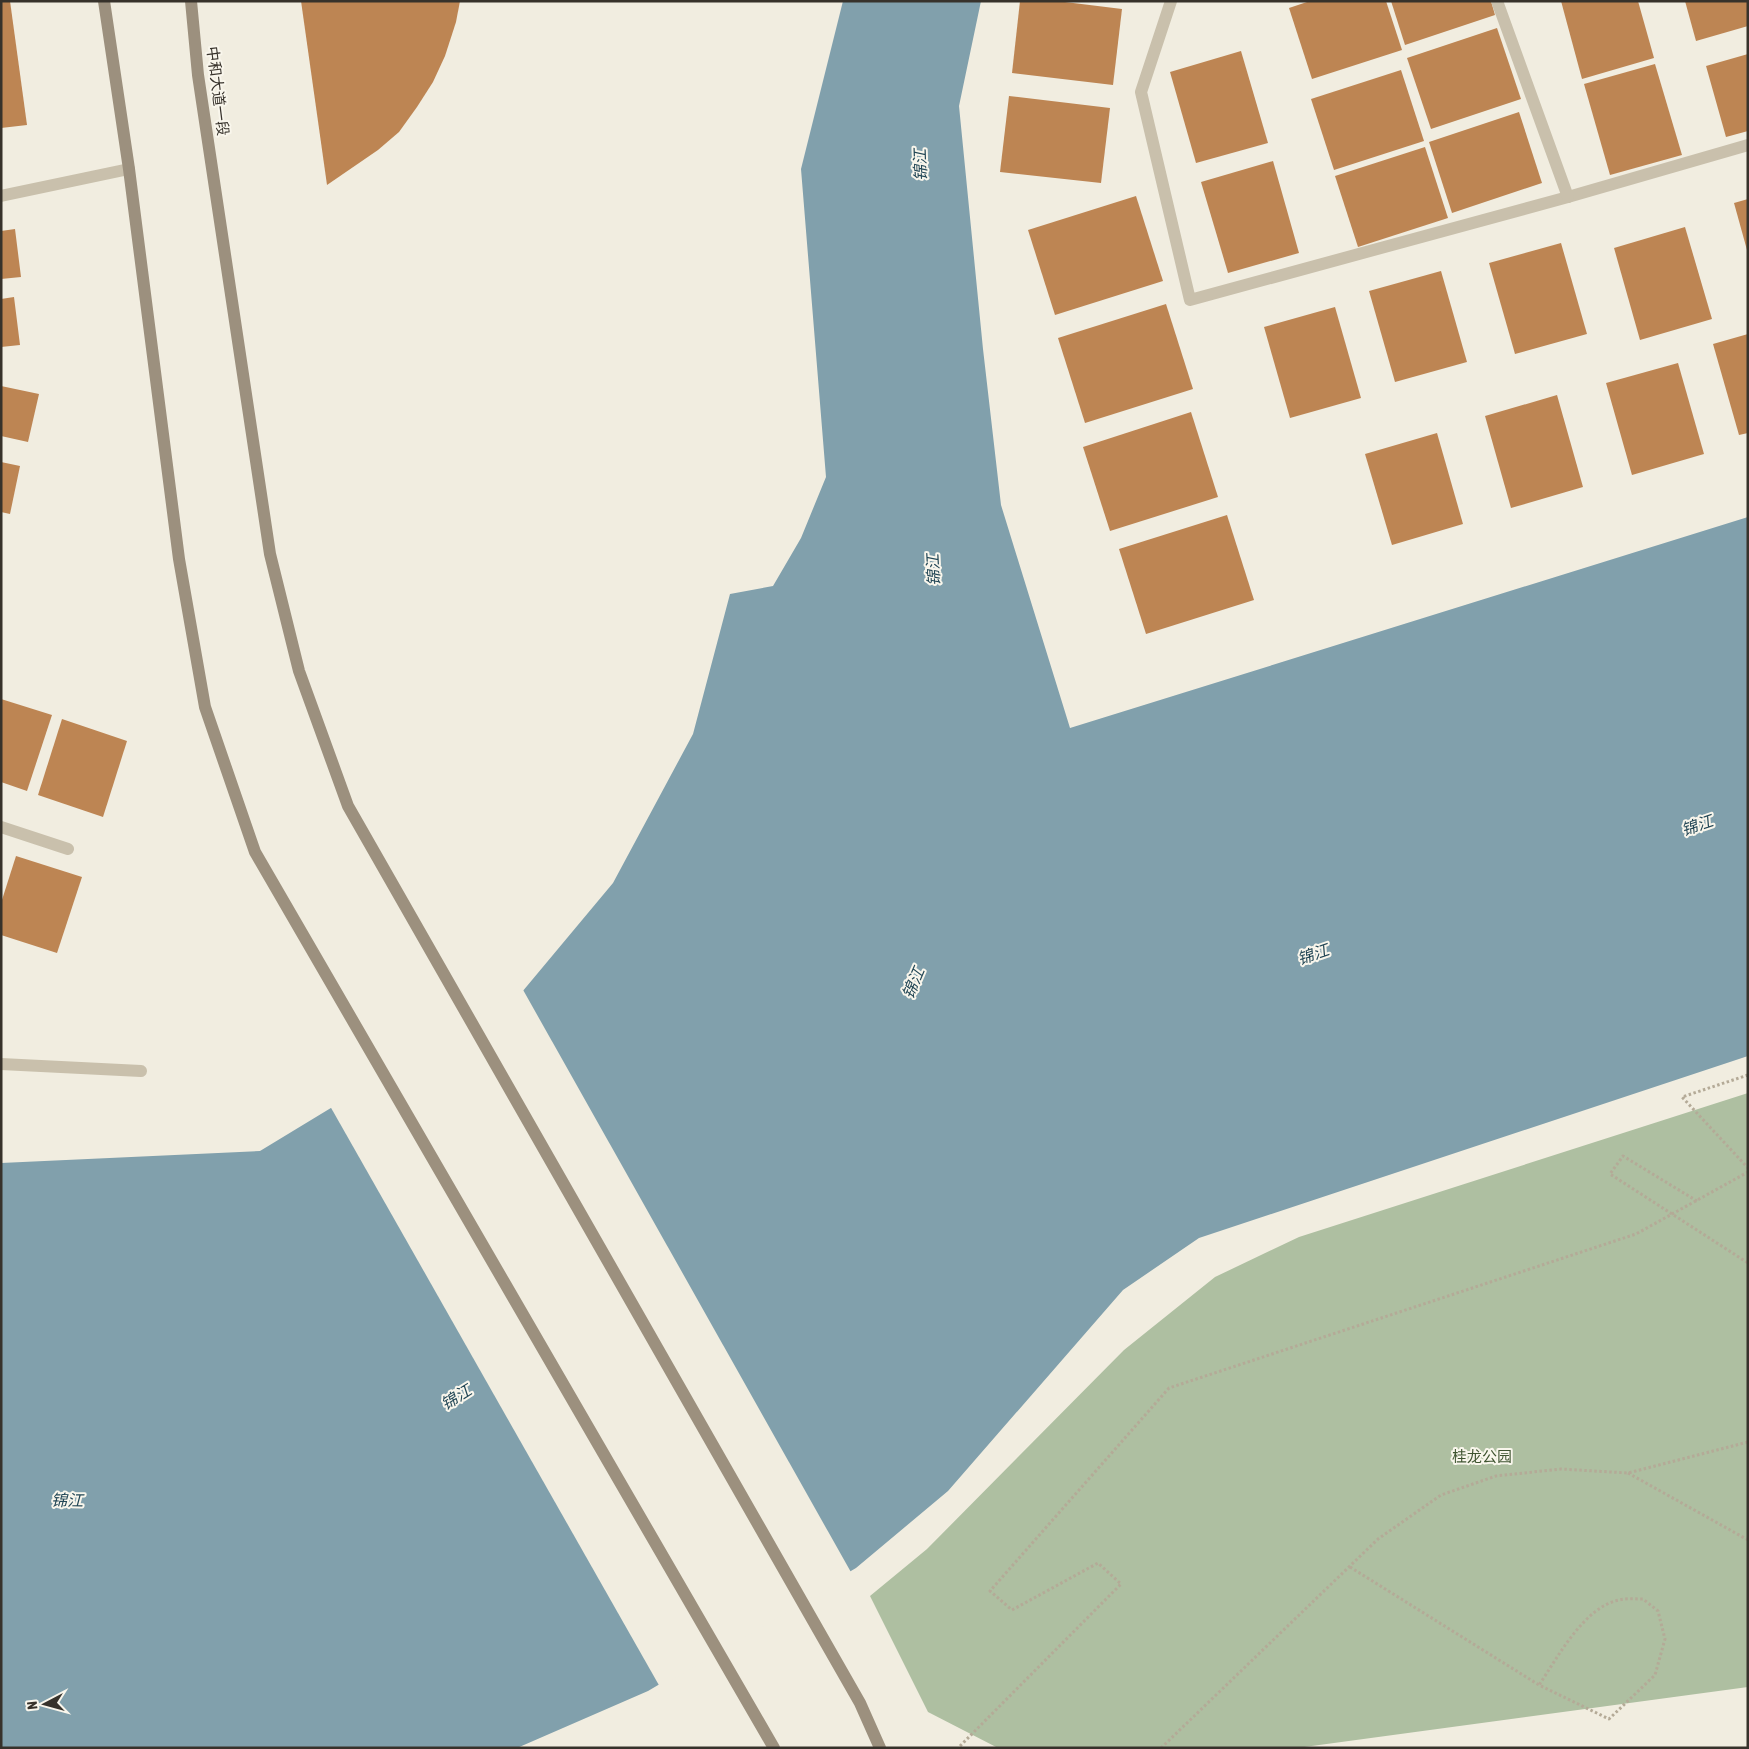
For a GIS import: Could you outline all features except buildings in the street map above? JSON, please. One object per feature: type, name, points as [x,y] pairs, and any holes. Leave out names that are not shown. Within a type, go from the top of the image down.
[{"type":"main road","points":[[104,1],[129,169],[179,559],[204,698],[255,852],[774,1748]]},
{"type":"main road","name":"中和大道一段","points":[[191,1],[198,75],[270,554],[299,671],[348,806],[860,1703],[880,1748]]},
{"type":"street","points":[[1171,1],[1141,92],[1190,300],[1568,197],[1748,145]]},
{"type":"street","points":[[1497,1],[1568,197]]},
{"type":"street","points":[[1,196],[129,169]]},
{"type":"street","points":[[1,827],[68,849]]},
{"type":"street","points":[[1,1064],[141,1072]]},
{"type":"path","points":[[1748,1075],[1682,1096],[1748,1168]]},
{"type":"path","points":[[1697,1201],[1624,1156],[1610,1174],[1748,1263]]},
{"type":"path","points":[[960,1746],[1121,1584],[1098,1563],[1012,1610],[990,1591],[1169,1388],[1636,1234],[1748,1172]]},
{"type":"path","points":[[1161,1748],[1378,1539],[1441,1495],[1496,1476],[1561,1469],[1628,1473],[1748,1442]]},
{"type":"path","points":[[1628,1473],[1748,1540]]},
{"type":"path","points":[[1350,1567],[1539,1685],[1609,1719],[1655,1675],[1665,1639],[1658,1611],[1642,1599],[1619,1600],[1596,1611],[1574,1632],[1539,1685]]},
{"type":"green space","name":"桂龙公园","points":[[1748,1093],[1748,1687],[1297,1748],[998,1748],[928,1712],[870,1596],[927,1549],[1124,1350],[1215,1277],[1299,1237]]},
{"type":"water","name":"锦江","points":[[843,1],[981,1],[959,106],[983,349],[1001,505],[1070,728],[1748,517],[1748,1056],[1199,1238],[1123,1290],[948,1491],[856,1568],[648,1691],[517,1748],[1,1748],[1,1163],[260,1151],[522,992],[613,883],[693,734],[730,594],[773,586],[801,538],[826,477],[801,169]]},
{"type":"pier","points":[[522,988],[852,1574],[660,1687],[330,1106]]}]
